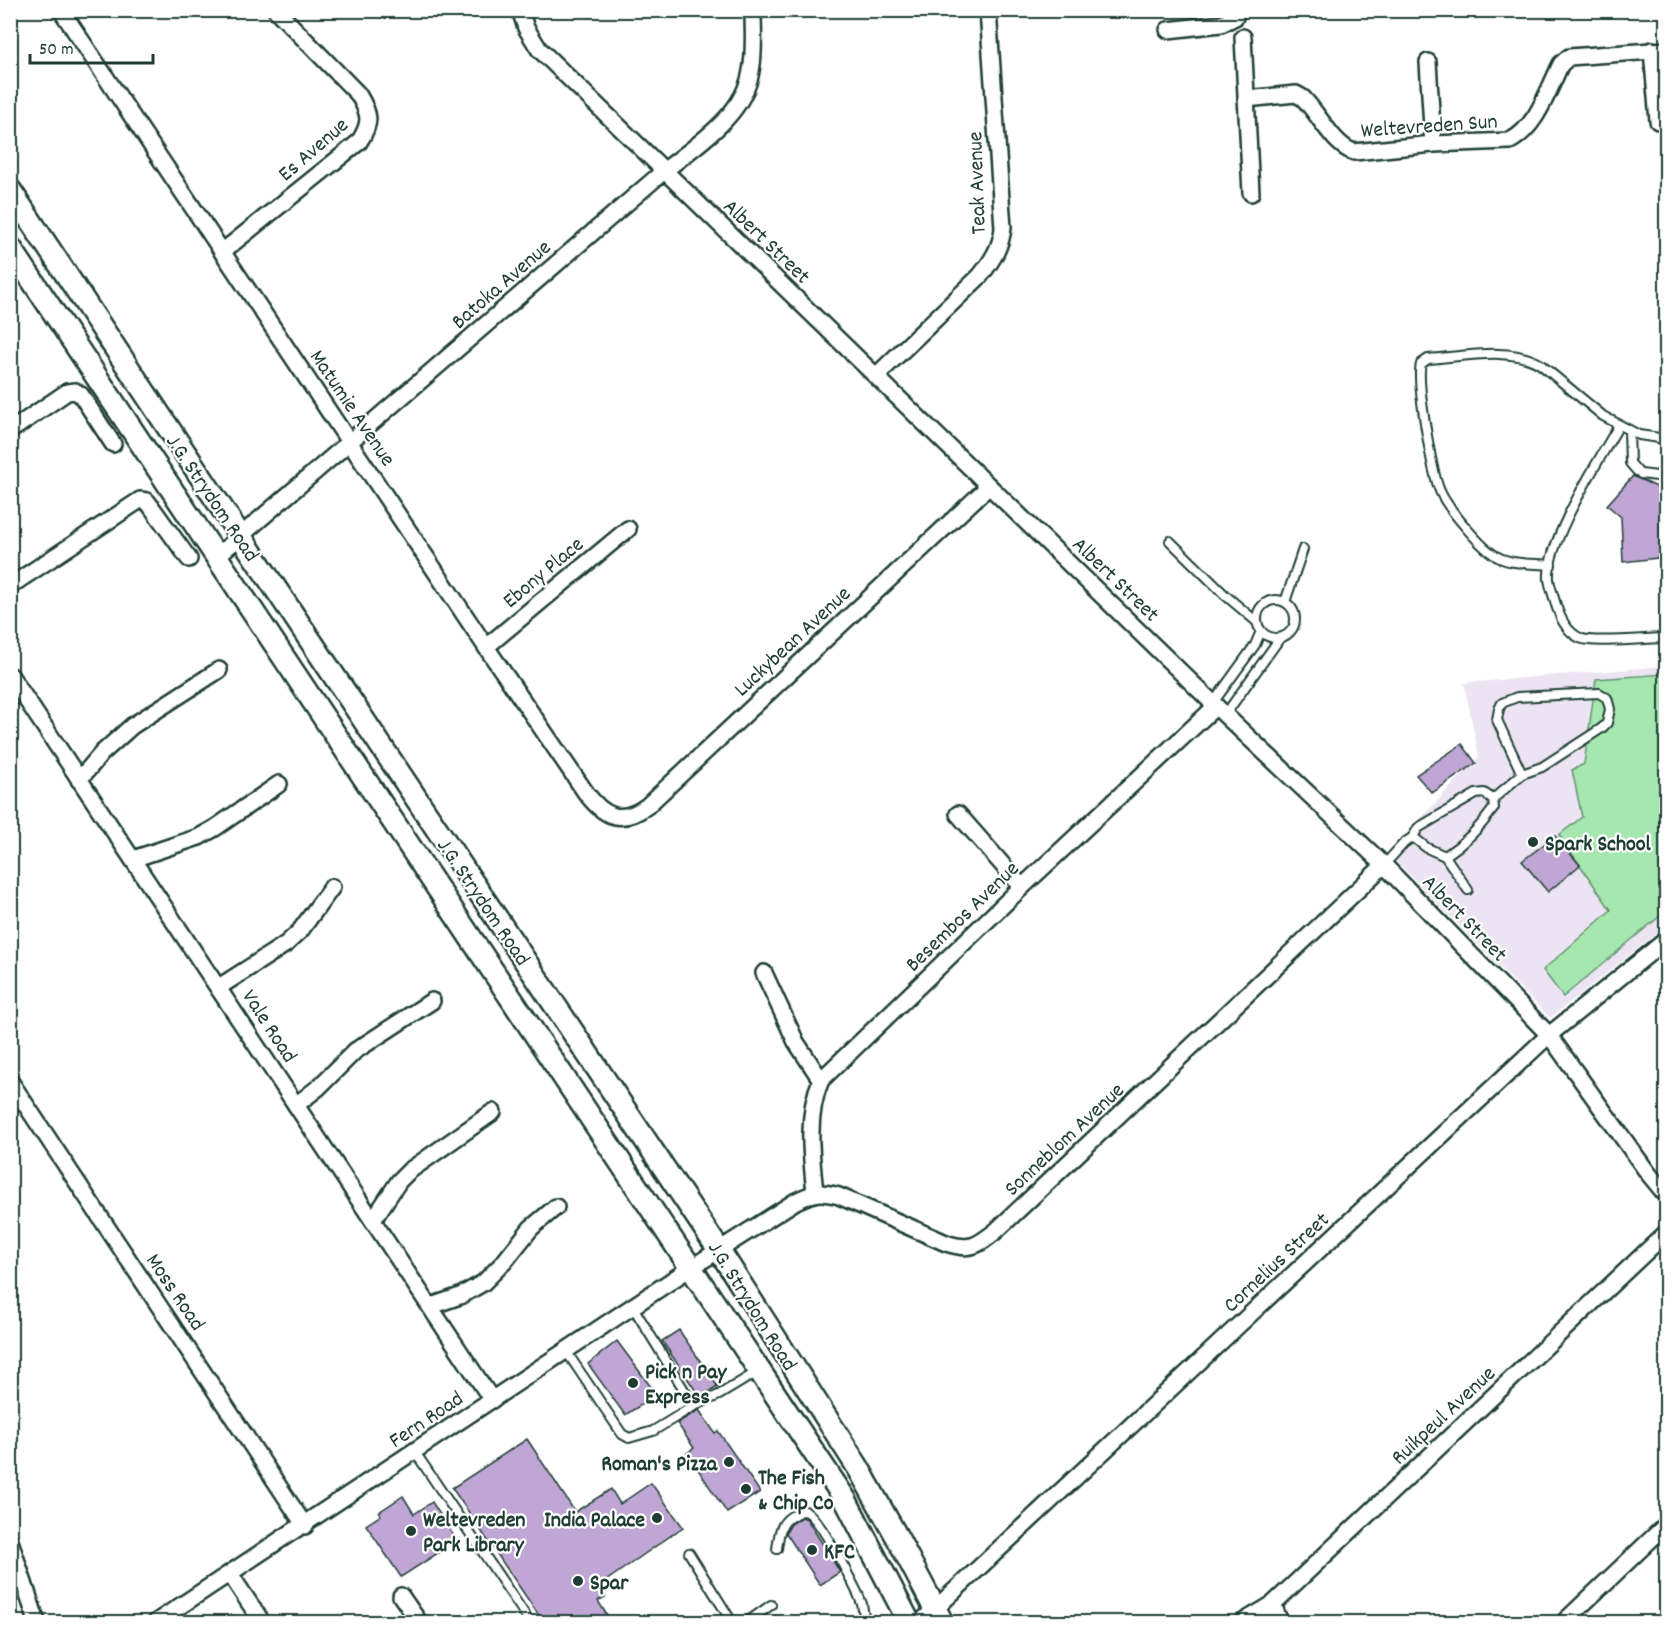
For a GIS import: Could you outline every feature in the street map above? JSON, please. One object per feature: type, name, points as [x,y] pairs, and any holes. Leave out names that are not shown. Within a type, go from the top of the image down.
[{"type":"street","name":"Matumie Avenue","points":[[61,10],[486,647],[593,802],[606,814],[619,817]]},
{"type":"street","name":"Es Avenue","points":[[222,252],[359,142],[366,131],[369,120],[367,108],[358,94],[276,10]]},
{"type":"street","name":"Albert Street","points":[[520,10],[526,28],[539,49],[1218,708],[1384,865],[1548,1035],[1666,1194]]},
{"type":"street","name":"Batoka Avenue","points":[[216,557],[664,171],[714,131],[743,96],[751,74],[754,47],[753,10]]},
{"type":"street","name":"Teak Avenue","points":[[876,376],[980,276],[990,264],[1002,240],[988,10]]},
{"type":"street","points":[[1168,30],[1221,24],[1234,17],[1236,10]]},
{"type":"street","points":[[1243,37],[1251,193]]},
{"type":"street","points":[[1658,121],[1659,50]]},
{"type":"street","name":"Weltevreden Sun","points":[[1246,99],[1296,94],[1303,98],[1339,143],[1354,152],[1433,144],[1510,141],[1518,137],[1530,124],[1561,64],[1569,57],[1659,50]]},
{"type":"street","points":[[1428,63],[1433,144]]},
{"type":"street","name":"J.G. Strydom Road","points":[[10,190],[719,1250],[859,1469],[933,1618]]},
{"type":"street","name":"J.G. Strydom Road","points":[[10,247],[845,1499],[909,1623]]},
{"type":"street","points":[[10,431],[67,392],[75,391],[81,395],[113,444]]},
{"type":"street","name":"Luckybean Avenue","points":[[619,817],[628,816],[647,806],[989,486]]},
{"type":"street","points":[[10,586],[140,500],[147,501],[189,559]]},
{"type":"street","name":"Ebony Place","points":[[486,647],[628,528]]},
{"type":"street","points":[[80,780],[102,753],[132,726],[219,669]]},
{"type":"street","name":"Vale Road","points":[[10,675],[492,1400]]},
{"type":"street","name":"Besembos Avenue","points":[[821,1080],[1022,887],[1218,708]]},
{"type":"street","points":[[133,859],[199,837],[279,784]]},
{"type":"street","points":[[958,814],[1022,887]]},
{"type":"street","name":"Sonneblom Avenue","points":[[815,1192],[839,1196],[946,1243],[959,1247],[978,1245],[996,1231],[1384,865]]},
{"type":"street","points":[[219,987],[286,944],[300,931],[332,887]]},
{"type":"street","name":"Cornelius Street","points":[[933,1618],[1548,1035],[1666,940]]},
{"type":"street","points":[[719,1250],[789,1205],[815,1192],[811,1154],[813,1114],[816,1092],[821,1080],[796,1042],[764,973]]},
{"type":"street","points":[[296,1105],[319,1087],[355,1052],[432,1001]]},
{"type":"street","name":"Moss Road","points":[[10,1081],[305,1526]]},
{"type":"street","points":[[373,1220],[399,1181],[409,1171],[493,1112]]},
{"type":"street","points":[[431,1306],[460,1296],[483,1283],[504,1262],[531,1228],[556,1207]]},
{"type":"street","name":"Ruikpeul Avenue","points":[[1243,1623],[1273,1604],[1666,1233]]},
{"type":"street","name":"Fern Road","points":[[156,1623],[719,1250]]},
{"type":"street","points":[[1564,1623],[1666,1525]]},
{"type":"street","points":[[10,1541],[37,1623]]},
{"type":"street","points":[[230,1574],[262,1623]]},
{"type":"street","points":[[401,1596],[419,1623]]},
{"type":"street","points":[[1273,1604],[1280,1623]]},
{"type":"lane","points":[[1551,565],[1505,560],[1493,555],[1445,501],[1433,468],[1421,392],[1420,364],[1428,359],[1506,354],[1529,358],[1540,364],[1603,416],[1639,435],[1666,440]]},
{"type":"lane","points":[[1619,425],[1564,523],[1552,556],[1549,578],[1557,609],[1566,626],[1580,639],[1666,638]]},
{"type":"lane","points":[[1629,430],[1632,467],[1639,472],[1657,476],[1662,472],[1666,460]]},
{"type":"lane","points":[[1170,541],[1225,595],[1257,621],[1261,631],[1269,637],[1280,638]]},
{"type":"lane","points":[[1285,602],[1303,549]]},
{"type":"lane","points":[[1218,708],[1280,638],[1288,634],[1294,626],[1295,617],[1292,608],[1285,602],[1275,600],[1265,604],[1259,611],[1257,621]]},
{"type":"lane","points":[[1218,708],[1261,631]]},
{"type":"lane","points":[[1493,799],[1522,774],[1542,766],[1602,728],[1607,723],[1610,709],[1604,695],[1599,693],[1517,697],[1502,703],[1497,720],[1522,774]]},
{"type":"lane","points":[[1384,865],[1404,843],[1413,837],[1418,828],[1431,819],[1476,794],[1484,794],[1493,799]]},
{"type":"lane","points":[[1445,856],[1463,844],[1484,823],[1494,808],[1493,799]]},
{"type":"lane","points":[[1413,837],[1427,848],[1445,856],[1468,890]]},
{"type":"lane","points":[[633,1306],[694,1406]]},
{"type":"lane","points":[[566,1351],[609,1417],[626,1437],[632,1438],[653,1431],[760,1370]]},
{"type":"lane","points":[[415,1452],[530,1623]]},
{"type":"lane","points":[[777,1549],[780,1527],[784,1522],[799,1512],[805,1511],[811,1515],[821,1528],[858,1594],[865,1623]]},
{"type":"lane","points":[[689,1553],[732,1623]]},
{"type":"lane","points":[[747,1623],[771,1605]]},
{"type":"shaded area","name":"Spark School","points":[[1666,666],[1666,926],[1550,1018],[1388,853],[1479,757],[1464,683]]},
{"type":"green space","points":[[1666,674],[1666,911],[1563,997],[1543,970],[1611,910],[1559,835],[1582,817],[1572,770],[1584,764],[1596,679]]},
{"type":"building","points":[[1633,476],[1661,489],[1666,487],[1666,557],[1623,562],[1621,517],[1607,505]]},
{"type":"building","points":[[1462,744],[1476,763],[1432,793],[1416,775]]},
{"type":"building","points":[[1555,836],[1580,865],[1548,892],[1522,861]]},
{"type":"building","points":[[679,1330],[718,1387],[700,1397],[662,1341]]},
{"type":"building","points":[[617,1341],[651,1387],[649,1400],[625,1415],[588,1364]]},
{"type":"building","points":[[699,1410],[715,1433],[718,1431],[760,1492],[727,1513],[687,1453],[694,1448],[677,1423]]},
{"type":"building","points":[[527,1439],[575,1512],[611,1489],[620,1504],[651,1483],[683,1527],[603,1583],[605,1597],[598,1601],[612,1623],[544,1623],[452,1488]]},
{"type":"building","name":"Weltevreden Park Library","points":[[403,1496],[414,1514],[432,1502],[455,1538],[439,1548],[441,1551],[401,1577],[366,1525],[381,1515],[379,1512]]},
{"type":"building","points":[[802,1517],[807,1519],[840,1572],[820,1585],[786,1533],[791,1524]]},
{"type":"place","name":"Spark School","points":[[1533,842]]},
{"type":"place","name":"Pick n Pay Express","points":[[633,1383]]},
{"type":"place","name":"Roman's Pizza","points":[[729,1462]]},
{"type":"place","name":"The Fish & Chip Co","points":[[746,1489]]},
{"type":"place","name":"India Palace","points":[[657,1518]]},
{"type":"place","name":"Weltevreden Park Library","points":[[411,1531]]},
{"type":"place","name":"KFC","points":[[812,1550]]},
{"type":"place","name":"Spar","points":[[578,1581]]}]
